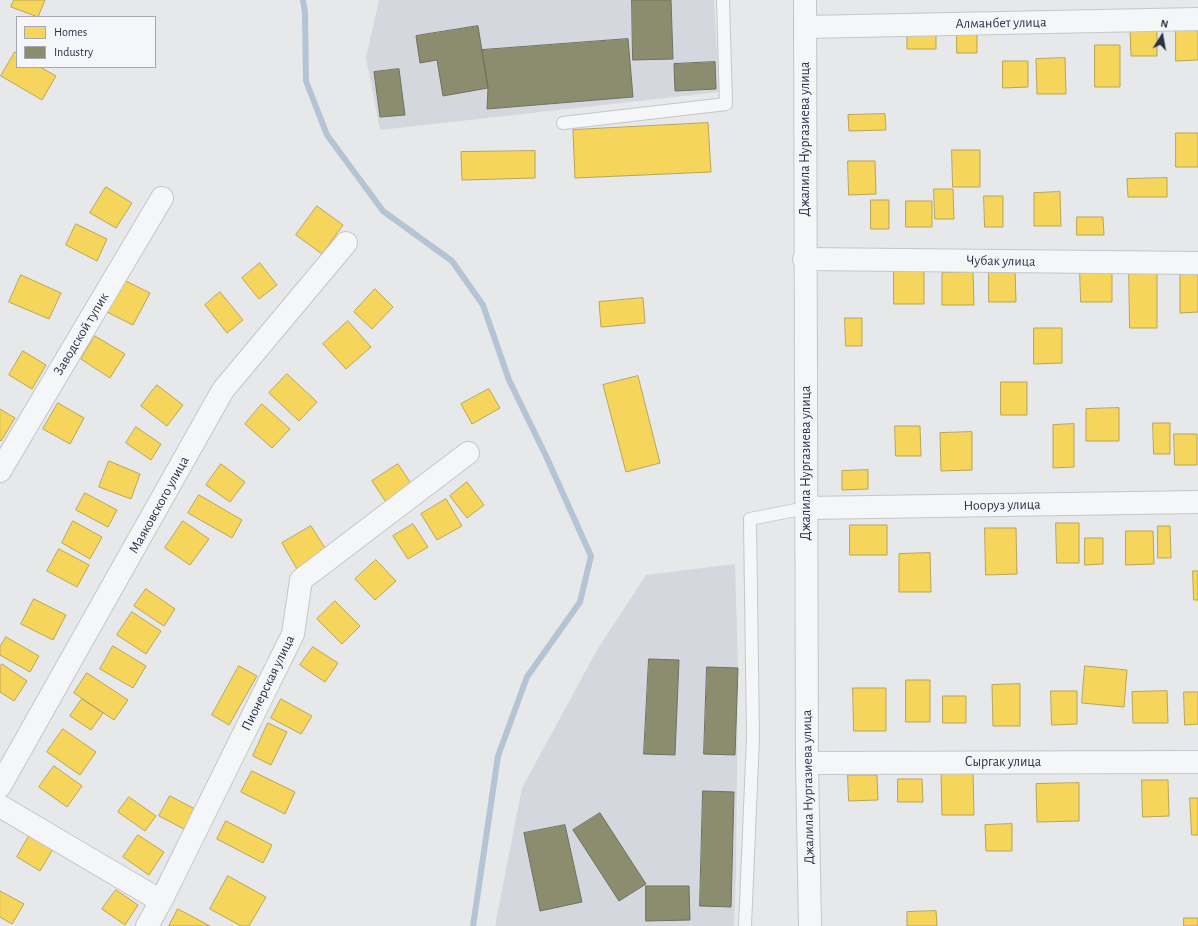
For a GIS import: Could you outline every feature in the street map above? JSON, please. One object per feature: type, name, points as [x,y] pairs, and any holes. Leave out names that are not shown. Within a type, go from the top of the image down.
[{"type":"street","name":"Джалила Нургазиева улица","points":[[805,0],[804,260],[807,763],[810,926]]},
{"type":"street","name":"Алманбет улица","points":[[805,26],[1198,19]]},
{"type":"street","name":"Заводской тупик","points":[[0,471],[162,198]]},
{"type":"street","name":"Маяковского улица","points":[[0,786],[223,390],[346,243]]},
{"type":"street","name":"Чубак улица","points":[[804,260],[1198,263]]},
{"type":"street","name":"Пионерская улица","points":[[147,926],[161,902],[293,634],[302,580],[468,453]]},
{"type":"street","name":"Нооруз улица","points":[[806,508],[1198,502]]},
{"type":"street","name":"Сыргак улица","points":[[807,763],[1198,762]]},
{"type":"street","points":[[0,806],[161,902]]},
{"type":"lane","points":[[563,123],[726,104],[723,0]]},
{"type":"lane","points":[[745,926],[753,738],[750,519],[806,508]]},
{"type":"shaded area","points":[[379,0],[714,0],[719,92],[380,130],[366,58]]},
{"type":"shaded area","points":[[735,564],[738,668],[734,926],[495,926],[522,788],[597,650],[646,575]]},
{"type":"building: Homes","points":[[14,0],[45,0],[38,16],[11,7]]},
{"type":"building: Homes","points":[[1157,26],[1157,56],[1131,56],[1130,27]]},
{"type":"building: Homes","points":[[957,27],[977,27],[977,53],[957,53]]},
{"type":"building: Homes","points":[[1176,29],[1198,29],[1198,60],[1176,61]]},
{"type":"building: Homes","points":[[936,30],[936,49],[907,49],[907,31]]},
{"type":"building: Homes","points":[[1095,45],[1120,45],[1120,87],[1095,87]]},
{"type":"building: Homes","points":[[15,52],[16,68],[42,68],[56,76],[42,100],[1,76]]},
{"type":"building: Homes","points":[[1065,58],[1066,94],[1037,94],[1036,59]]},
{"type":"building: Homes","points":[[1003,61],[1028,61],[1028,87],[1003,88]]},
{"type":"building: Homes","points":[[885,114],[886,130],[849,131],[848,115]]},
{"type":"building: Homes","points":[[708,123],[711,172],[575,178],[573,130]]},
{"type":"building: Homes","points":[[1176,133],[1198,133],[1198,167],[1176,167]]},
{"type":"building: Homes","points":[[952,150],[980,150],[980,187],[953,187]]},
{"type":"building: Homes","points":[[535,151],[535,178],[462,180],[461,152]]},
{"type":"building: Homes","points":[[848,161],[875,161],[876,194],[849,195]]},
{"type":"building: Homes","points":[[1167,178],[1167,197],[1128,197],[1127,179]]},
{"type":"building: Homes","points":[[106,187],[132,203],[116,228],[90,213]]},
{"type":"building: Homes","points":[[934,189],[953,189],[954,219],[935,219]]},
{"type":"building: Homes","points":[[1060,192],[1061,226],[1034,226],[1034,193]]},
{"type":"building: Homes","points":[[984,196],[1003,196],[1003,227],[985,227]]},
{"type":"building: Homes","points":[[871,200],[889,200],[889,229],[871,229]]},
{"type":"building: Homes","points":[[906,201],[932,201],[932,227],[906,227]]},
{"type":"building: Homes","points":[[317,206],[343,225],[322,254],[296,235]]},
{"type":"building: Homes","points":[[1077,217],[1103,217],[1104,235],[1077,235]]},
{"type":"building: Homes","points":[[76,224],[107,239],[97,261],[66,245]]},
{"type":"building: Homes","points":[[260,263],[277,285],[259,299],[242,278]]},
{"type":"building: Homes","points":[[894,267],[924,267],[924,304],[894,304]]},
{"type":"building: Homes","points":[[989,268],[1015,268],[1016,302],[989,302]]},
{"type":"building: Homes","points":[[1129,268],[1157,268],[1157,328],[1130,328]]},
{"type":"building: Homes","points":[[1080,269],[1112,269],[1112,302],[1081,302]]},
{"type":"building: Homes","points":[[973,272],[974,305],[942,305],[942,273]]},
{"type":"building: Homes","points":[[1198,273],[1198,312],[1180,313],[1180,274]]},
{"type":"building: Homes","points":[[21,275],[61,293],[49,319],[9,302]]},
{"type":"building: Homes","points":[[124,280],[150,293],[133,325],[107,312]]},
{"type":"building: Homes","points":[[375,289],[393,307],[372,329],[354,312]]},
{"type":"building: Homes","points":[[220,292],[243,320],[227,333],[205,305]]},
{"type":"building: Homes","points":[[643,298],[645,323],[601,327],[599,302]]},
{"type":"building: Homes","points":[[845,318],[862,318],[862,346],[846,346]]},
{"type":"building: Homes","points":[[348,321],[371,347],[346,369],[323,344]]},
{"type":"building: Homes","points":[[1034,328],[1062,328],[1062,363],[1034,364]]},
{"type":"building: Homes","points":[[95,336],[125,354],[110,378],[81,359]]},
{"type":"building: Homes","points":[[23,351],[46,365],[32,389],[9,375]]},
{"type":"building: Homes","points":[[287,374],[317,402],[299,421],[269,393]]},
{"type":"building: Homes","points":[[638,376],[660,463],[626,472],[603,385]]},
{"type":"building: Homes","points":[[1001,382],[1027,382],[1027,415],[1001,415]]},
{"type":"building: Homes","points":[[157,385],[183,405],[167,426],[141,406]]},
{"type":"building: Homes","points":[[489,389],[500,408],[472,424],[461,404]]},
{"type":"building: Homes","points":[[58,403],[84,418],[70,444],[43,429]]},
{"type":"building: Homes","points":[[262,404],[290,429],[272,448],[245,424]]},
{"type":"building: Homes","points":[[1119,408],[1119,441],[1086,441],[1086,409]]},
{"type":"building: Homes","points":[[0,409],[15,418],[1,441],[0,440]]},
{"type":"building: Homes","points":[[1153,423],[1170,423],[1170,454],[1154,454]]},
{"type":"building: Homes","points":[[1074,424],[1074,467],[1053,468],[1053,425]]},
{"type":"building: Homes","points":[[895,426],[920,426],[921,456],[896,456]]},
{"type":"building: Homes","points":[[136,427],[161,444],[151,460],[126,443]]},
{"type":"building: Homes","points":[[972,432],[972,470],[941,471],[940,433]]},
{"type":"building: Homes","points":[[1174,434],[1197,434],[1197,465],[1175,465]]},
{"type":"building: Homes","points":[[109,461],[140,474],[131,499],[99,487]]},
{"type":"building: Homes","points":[[221,464],[245,482],[230,502],[206,485]]},
{"type":"building: Homes","points":[[398,464],[412,485],[386,502],[372,481]]},
{"type":"building: Homes","points":[[868,470],[868,489],[842,490],[842,471]]},
{"type":"building: Homes","points":[[467,482],[484,505],[467,518],[450,496]]},
{"type":"building: Homes","points":[[85,493],[117,510],[108,527],[76,510]]},
{"type":"building: Homes","points":[[199,495],[242,520],[232,538],[188,513]]},
{"type":"building: Homes","points":[[446,499],[462,526],[437,540],[421,514]]},
{"type":"building: Homes","points":[[73,521],[102,537],[90,559],[62,543]]},
{"type":"building: Homes","points":[[183,521],[209,539],[190,565],[165,548]]},
{"type":"building: Homes","points":[[1056,523],[1079,523],[1079,563],[1057,563]]},
{"type":"building: Homes","points":[[413,524],[428,547],[408,559],[393,536]]},
{"type":"building: Homes","points":[[850,525],[887,525],[887,555],[850,555]]},
{"type":"building: Homes","points":[[311,526],[327,551],[297,569],[282,543]]},
{"type":"building: Homes","points":[[1158,526],[1170,526],[1171,558],[1158,558]]},
{"type":"building: Homes","points":[[985,528],[1016,528],[1017,574],[986,575]]},
{"type":"building: Homes","points":[[1126,531],[1153,531],[1154,564],[1126,565]]},
{"type":"building: Homes","points":[[1085,538],[1103,538],[1103,564],[1085,565]]},
{"type":"building: Homes","points":[[59,549],[89,565],[77,587],[47,571]]},
{"type":"building: Homes","points":[[930,553],[931,592],[899,592],[899,554]]},
{"type":"building: Homes","points":[[376,560],[396,581],[375,600],[355,579]]},
{"type":"building: Homes","points":[[1193,571],[1198,571],[1198,600],[1194,600]]},
{"type":"building: Homes","points":[[146,589],[175,609],[164,626],[134,606]]},
{"type":"building: Homes","points":[[34,599],[66,615],[53,640],[21,624]]},
{"type":"building: Homes","points":[[335,601],[360,626],[342,644],[317,619]]},
{"type":"building: Homes","points":[[132,612],[161,631],[146,654],[117,635]]},
{"type":"building: Homes","points":[[6,637],[39,656],[30,672],[0,655],[0,647]]},
{"type":"building: Homes","points":[[113,646],[146,666],[133,688],[100,669]]},
{"type":"building: Homes","points":[[313,647],[338,663],[325,682],[300,665]]},
{"type":"building: Homes","points":[[2,664],[27,681],[14,701],[0,692],[0,667]]},
{"type":"building: Homes","points":[[239,666],[257,676],[229,725],[212,715]]},
{"type":"building: Homes","points":[[1085,666],[1127,670],[1124,707],[1082,703]]},
{"type":"building: Homes","points":[[87,673],[128,700],[114,720],[74,693]]},
{"type":"building: Homes","points":[[906,680],[930,680],[930,722],[906,722]]},
{"type":"building: Homes","points":[[1020,684],[1020,726],[993,726],[992,685]]},
{"type":"building: Homes","points":[[853,688],[886,688],[886,731],[854,731]]},
{"type":"building: Homes","points":[[1051,691],[1077,691],[1077,724],[1052,725]]},
{"type":"building: Homes","points":[[1167,691],[1168,723],[1133,723],[1132,692]]},
{"type":"building: Homes","points":[[1184,692],[1198,692],[1198,724],[1185,725]]},
{"type":"building: Homes","points":[[943,696],[966,696],[966,723],[943,723]]},
{"type":"building: Homes","points":[[82,699],[103,713],[91,730],[70,716]]},
{"type":"building: Homes","points":[[281,699],[312,716],[301,734],[271,718]]},
{"type":"building: Homes","points":[[268,723],[287,732],[271,765],[253,756]]},
{"type":"building: Homes","points":[[63,729],[96,752],[80,775],[47,752]]},
{"type":"building: Homes","points":[[54,766],[82,786],[67,807],[39,787]]},
{"type":"building: Homes","points":[[973,770],[974,815],[942,815],[941,771]]},
{"type":"building: Homes","points":[[252,771],[295,792],[285,814],[241,792]]},
{"type":"building: Homes","points":[[848,775],[877,775],[878,800],[849,801]]},
{"type":"building: Homes","points":[[898,779],[922,779],[923,802],[898,802]]},
{"type":"building: Homes","points":[[1142,780],[1168,780],[1169,816],[1143,817]]},
{"type":"building: Homes","points":[[1079,783],[1079,821],[1037,822],[1036,784]]},
{"type":"building: Homes","points":[[170,796],[195,809],[184,829],[159,816]]},
{"type":"building: Homes","points":[[129,797],[156,816],[145,831],[118,812]]},
{"type":"building: Homes","points":[[1190,798],[1198,798],[1198,835],[1192,835]]},
{"type":"building: Homes","points":[[226,821],[272,845],[263,863],[217,839]]},
{"type":"building: Homes","points":[[1012,824],[1012,851],[986,851],[985,825]]},
{"type":"building: Homes","points":[[138,835],[164,852],[149,875],[123,857]]},
{"type":"building: Homes","points":[[29,836],[53,849],[40,871],[17,857]]},
{"type":"building: Homes","points":[[228,876],[266,897],[249,926],[241,926],[210,909]]},
{"type":"building: Homes","points":[[116,890],[138,905],[125,925],[102,909]]},
{"type":"building: Homes","points":[[0,891],[24,904],[12,924],[0,917]]},
{"type":"building: Homes","points":[[178,909],[210,926],[169,926]]},
{"type":"building: Homes","points":[[936,911],[937,926],[907,926],[907,912]]},
{"type":"building: Homes","points":[[1184,918],[1198,918],[1198,926],[1184,926]]},
{"type":"building: Industry","points":[[632,0],[671,0],[673,59],[633,60]]},
{"type":"building: Industry","points":[[478,26],[488,88],[443,96],[437,60],[420,63],[416,36]]},
{"type":"building: Industry","points":[[628,39],[633,97],[487,109],[488,88],[482,50]]},
{"type":"building: Industry","points":[[715,62],[716,89],[675,91],[674,64]]},
{"type":"building: Industry","points":[[399,69],[405,115],[380,117],[374,72]]},
{"type":"building: Industry","points":[[649,659],[679,660],[675,755],[644,754]]},
{"type":"building: Industry","points":[[707,667],[738,668],[735,755],[704,754]]},
{"type":"building: Industry","points":[[703,791],[734,792],[731,907],[700,906]]},
{"type":"building: Industry","points":[[600,813],[646,884],[619,901],[573,830]]},
{"type":"building: Industry","points":[[565,825],[582,902],[540,911],[524,833]]},
{"type":"building: Industry","points":[[646,886],[689,886],[690,920],[646,921]]},
{"type":"waterway","points":[[303,0],[305,13],[306,81],[327,135],[383,211],[452,261],[483,305],[509,380],[546,456],[591,556],[580,602],[527,677],[498,756],[473,926]]}]
